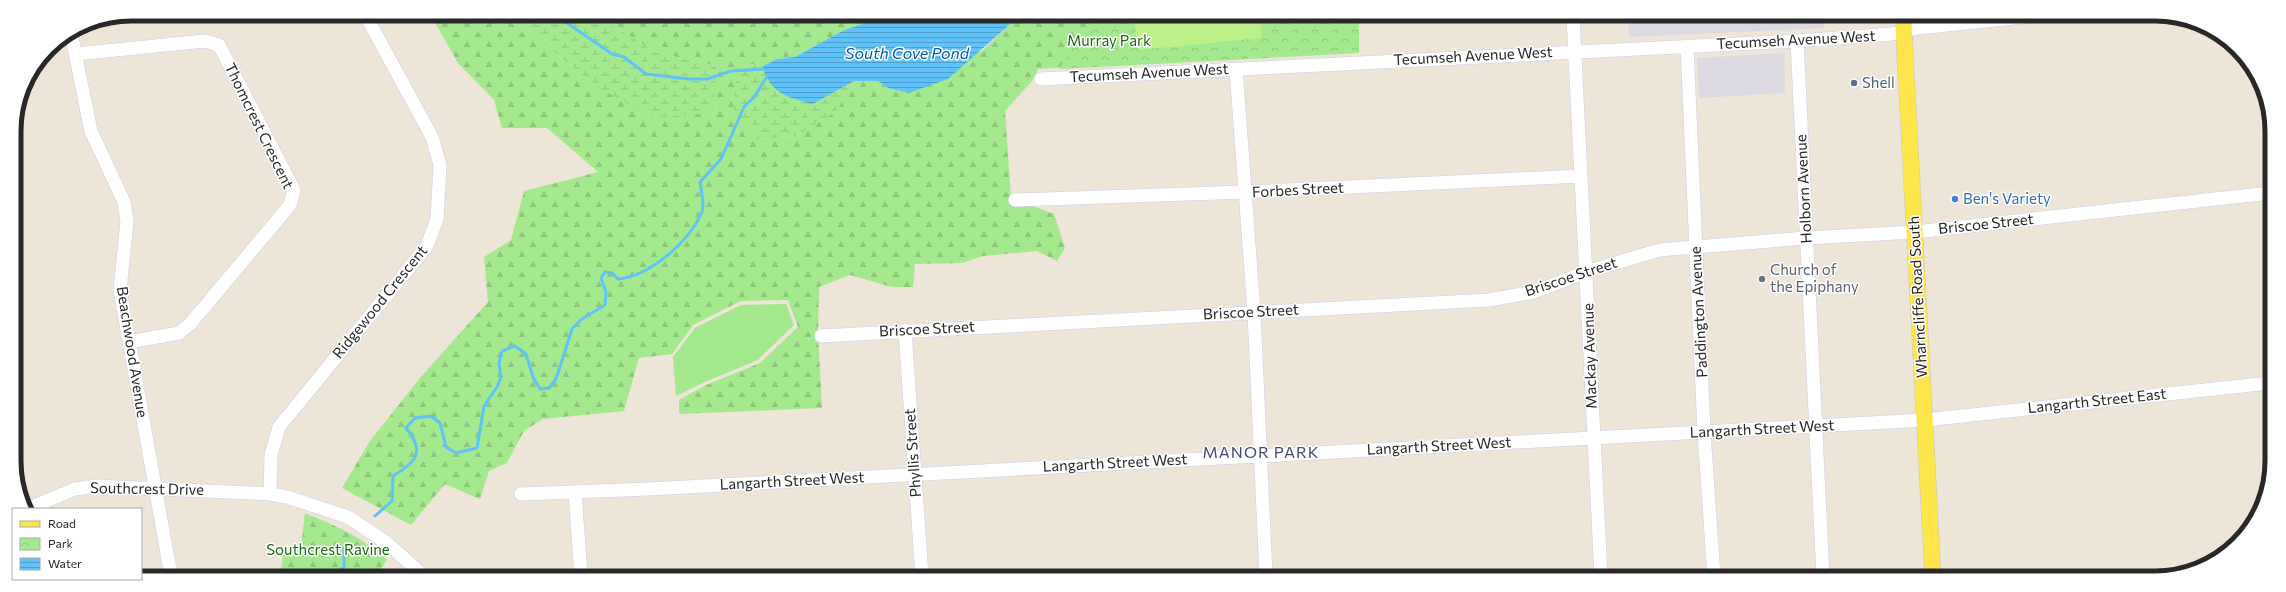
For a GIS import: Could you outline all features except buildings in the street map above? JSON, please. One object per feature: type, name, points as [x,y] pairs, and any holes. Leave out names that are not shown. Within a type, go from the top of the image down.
[{"type":"main road","name":"Wharncliffe Road South","points":[[1904,24],[1933,571]]},
{"type":"street","name":"Ridgewood Crescent","points":[[270,494],[271,455],[280,427],[427,246],[436,220],[440,165],[432,137],[369,21]]},
{"type":"street","name":"Mackay Avenue","points":[[1573,21],[1601,571]]},
{"type":"street","name":"Tecumseh Avenue West","points":[[1041,78],[1797,40],[1892,34],[1904,24],[1952,21]]},
{"type":"street","name":"Beachwood Avenue","points":[[72,38],[91,131],[124,202],[127,222],[120,290],[170,571]]},
{"type":"street","name":"Holborn Avenue","points":[[1797,40],[1823,571]]},
{"type":"street","name":"Thomcrest Crescent","points":[[76,54],[205,41],[219,45],[294,190],[290,205],[190,324],[179,333],[129,342]]},
{"type":"street","name":"Paddington Avenue","points":[[1687,46],[1704,432],[1714,571]]},
{"type":"street","points":[[1236,69],[1254,312],[1266,571]]},
{"type":"street","name":"Forbes Street","points":[[1015,200],[1245,192],[1581,176]]},
{"type":"street","name":"Briscoe Street","points":[[821,336],[905,330],[1489,300],[1534,292],[1586,272],[1659,250],[1806,238],[1915,232],[2265,194]]},
{"type":"street","name":"Phyllis Street","points":[[905,330],[922,571]]},
{"type":"street","name":"Langarth Street East","points":[[1925,420],[2265,384]]},
{"type":"street","name":"Langarth Street West","points":[[521,494],[914,475],[1925,420]]},
{"type":"street","name":"Southcrest Drive","points":[[31,507],[75,489],[96,486],[155,487],[270,494],[348,517],[387,543],[418,571]]},
{"type":"street","points":[[575,492],[581,571]]},
{"type":"shaded area","points":[[1628,21],[1824,21],[1824,28],[1629,37]]},
{"type":"shaded area","points":[[1784,53],[1785,93],[1699,98],[1697,58]]},
{"type":"green space","points":[[434,21],[517,21],[595,86],[716,66],[655,52],[606,21],[872,21],[844,30],[795,57],[737,67],[759,139],[795,137],[838,110],[843,95],[854,81],[878,81],[888,88],[982,51],[1008,26],[1011,21],[1118,21],[1082,66],[1038,69],[1032,81],[1005,111],[1011,198],[1054,214],[1065,248],[1057,261],[1037,251],[983,256],[962,263],[915,264],[913,287],[892,287],[850,275],[819,287],[818,334],[822,408],[679,414],[679,400],[706,385],[760,363],[798,327],[788,300],[741,301],[693,325],[672,354],[639,358],[624,411],[543,419],[524,431],[507,463],[489,471],[480,499],[445,484],[411,525],[342,488],[370,441],[420,378],[488,302],[484,257],[511,240],[524,191],[598,172],[547,128],[502,128],[494,100],[458,63]]},
{"type":"green space","points":[[517,21],[606,21],[655,52],[716,66],[713,113],[655,118],[595,86]]},
{"type":"green space","name":"Murray Park","points":[[1091,21],[1359,21],[1359,53],[1059,69]]},
{"type":"green space","points":[[1135,21],[1261,21],[1262,38],[1138,50]]},
{"type":"green space","points":[[777,59],[763,66],[813,104],[854,81],[843,95],[838,110],[795,137],[758,139],[734,109],[737,67]]},
{"type":"green space","points":[[786,304],[794,325],[758,360],[676,396],[673,357],[695,328],[741,305]]},
{"type":"green space","name":"Southcrest Ravine","points":[[305,513],[358,538],[387,560],[379,571],[281,571],[284,551],[301,547]]},
{"type":"water","name":"South Cove Pond","points":[[872,21],[1011,21],[1008,26],[948,79],[909,93],[888,88],[878,81],[854,81],[813,104],[781,93],[770,82],[763,66],[777,59],[795,57],[844,30]]},
{"type":"waterway","points":[[564,21],[612,54],[624,57],[646,74],[689,79],[707,79],[731,71],[764,69]]},
{"type":"waterway","points":[[375,516],[392,501],[393,476],[408,466],[416,456],[416,444],[406,428],[415,418],[431,416],[440,423],[446,447],[456,453],[477,448],[484,406],[497,387],[501,377],[499,363],[502,351],[515,346],[526,354],[533,377],[540,389],[549,388],[556,379],[572,329],[582,319],[605,305],[606,292],[601,278],[605,272],[612,273],[618,279],[643,271],[667,256],[688,235],[703,209],[700,182],[721,159],[744,107],[755,96],[766,78]]},
{"type":"waterway","points":[[339,571],[344,567],[344,548]]},
{"type":"place","name":"Shell","points":[[1854,83]]},
{"type":"place","name":"Ben's Variety","points":[[1955,199]]},
{"type":"place","name":"Church of the Epiphany","points":[[1762,279]]},
{"type":"district","name":"MANOR PARK","points":[[1261,452]]}]
